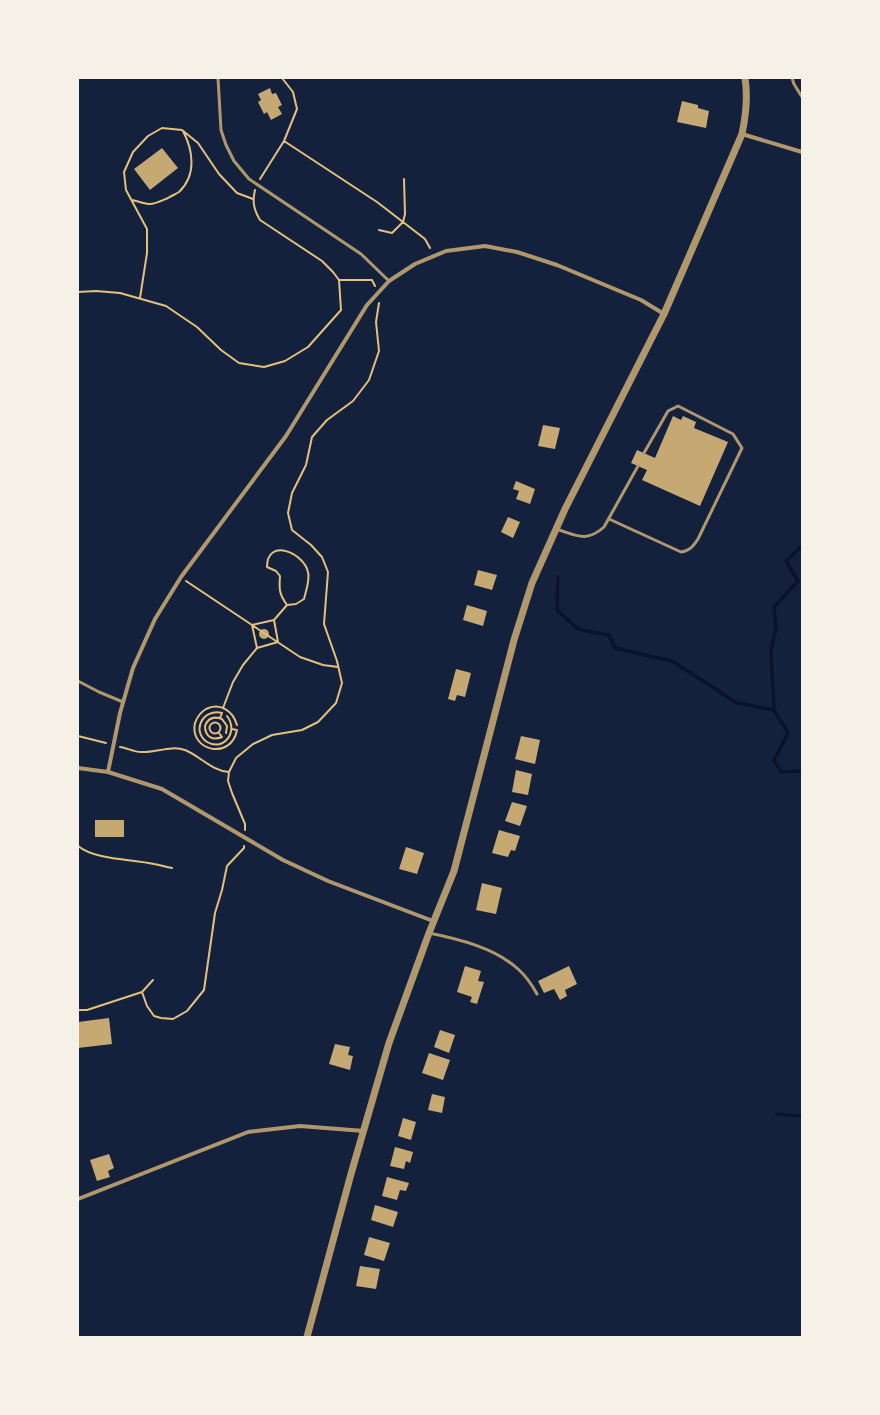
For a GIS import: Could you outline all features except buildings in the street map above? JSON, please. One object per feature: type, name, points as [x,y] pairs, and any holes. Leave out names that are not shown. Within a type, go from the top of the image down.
[{"type":"street","points":[[307,1337],[389,1043],[429,933],[454,871],[514,640],[532,583],[565,509],[664,314],[742,134],[746,112],[747,91],[745,78]]},
{"type":"street","points":[[742,134],[802,152]]},
{"type":"street","points":[[108,772],[123,702],[133,668],[155,619],[180,577],[286,436],[367,305],[389,281],[415,264],[446,251],[485,246],[517,252],[557,265],[641,300],[664,314]]},
{"type":"street","points":[[78,768],[108,772],[162,789],[283,860],[328,881],[434,921]]},
{"type":"street","points":[[78,1200],[248,1132],[300,1126],[364,1131]]},
{"type":"lane","points":[[218,78],[221,130],[226,145],[239,167],[249,180],[361,254],[389,281]]},
{"type":"lane","points":[[792,78],[802,97]]},
{"type":"lane","points":[[609,519],[681,552],[693,548],[742,448],[733,434],[678,406],[668,411],[644,453]]},
{"type":"lane","points":[[556,529],[584,537],[597,534],[609,519],[638,466]]},
{"type":"lane","points":[[78,681],[123,702]]},
{"type":"lane","points":[[429,933],[482,948],[508,962],[518,969],[530,982],[537,994]]},
{"type":"path","points":[[78,292],[96,291],[120,293],[166,306],[196,327],[221,350],[239,363],[264,367],[285,361],[308,347],[341,310],[339,280],[322,261],[260,220],[254,210],[253,199],[257,185],[284,141],[297,109],[293,92],[282,78]]},
{"type":"path","points":[[140,298],[147,253],[147,229],[126,190],[124,172],[133,152],[148,136],[162,128],[182,130],[198,143],[219,174],[237,193],[253,199]]},
{"type":"path","points":[[132,200],[151,204],[179,192],[185,184],[192,170],[192,158],[189,142],[182,130]]},
{"type":"path","points":[[284,141],[377,202],[424,239],[430,248]]},
{"type":"path","points":[[379,230],[392,232],[403,222],[405,214],[404,179]]},
{"type":"path","points":[[142,992],[147,1006],[154,1016],[173,1019],[187,1011],[204,990],[215,913],[227,866],[244,848],[246,839],[245,824],[228,781],[229,772],[236,758],[253,744],[272,735],[302,730],[318,722],[336,703],[342,683],[324,624],[328,572],[322,557],[292,530],[288,513],[292,492],[306,465],[312,437],[326,420],[352,401],[369,380],[379,351],[376,322],[379,306],[379,292],[372,280],[339,280]]},
{"type":"path","points":[[252,625],[274,620],[287,605],[296,604],[304,599],[309,574],[306,565],[300,559],[285,550],[278,550],[271,553],[267,560],[267,567],[276,571],[280,576],[279,591],[281,597],[287,605]]},
{"type":"path","points":[[180,577],[300,657],[323,666],[338,667]]},
{"type":"path","points":[[274,620],[278,642]]},
{"type":"path","points":[[252,625],[257,648]]},
{"type":"path","points":[[223,708],[239,671],[257,648],[278,642]]},
{"type":"path","points":[[232,730],[237,730],[236,736],[228,746],[217,750],[205,746],[197,738],[195,726],[199,714],[209,708],[215,707],[223,708],[232,714],[237,725]]},
{"type":"path","points":[[220,718],[222,713],[215,712],[210,713],[202,720],[200,729],[203,738],[212,744],[222,743],[229,737],[232,730],[231,722],[226,716]]},
{"type":"path","points":[[219,733],[216,734],[211,732],[210,726],[218,723],[221,728],[219,733],[222,737],[218,739],[210,737],[206,734],[205,726],[210,719],[214,717],[220,718],[225,722],[226,733]]},
{"type":"path","points":[[78,736],[140,752],[153,752],[176,748],[185,750],[221,771],[229,772]]},
{"type":"path","points":[[78,846],[94,855],[172,868]]},
{"type":"path","points":[[78,1010],[87,1010],[142,992],[153,980]]},
{"type":"waterway","points":[[802,546],[786,561],[798,581],[774,607],[776,628],[771,651],[774,710],[788,733],[774,760],[781,772],[802,771]]},
{"type":"waterway","points":[[558,577],[557,610],[578,629],[609,635],[615,648],[672,661],[737,703],[774,710]]},
{"type":"waterway","points":[[777,1114],[802,1116]]}]
